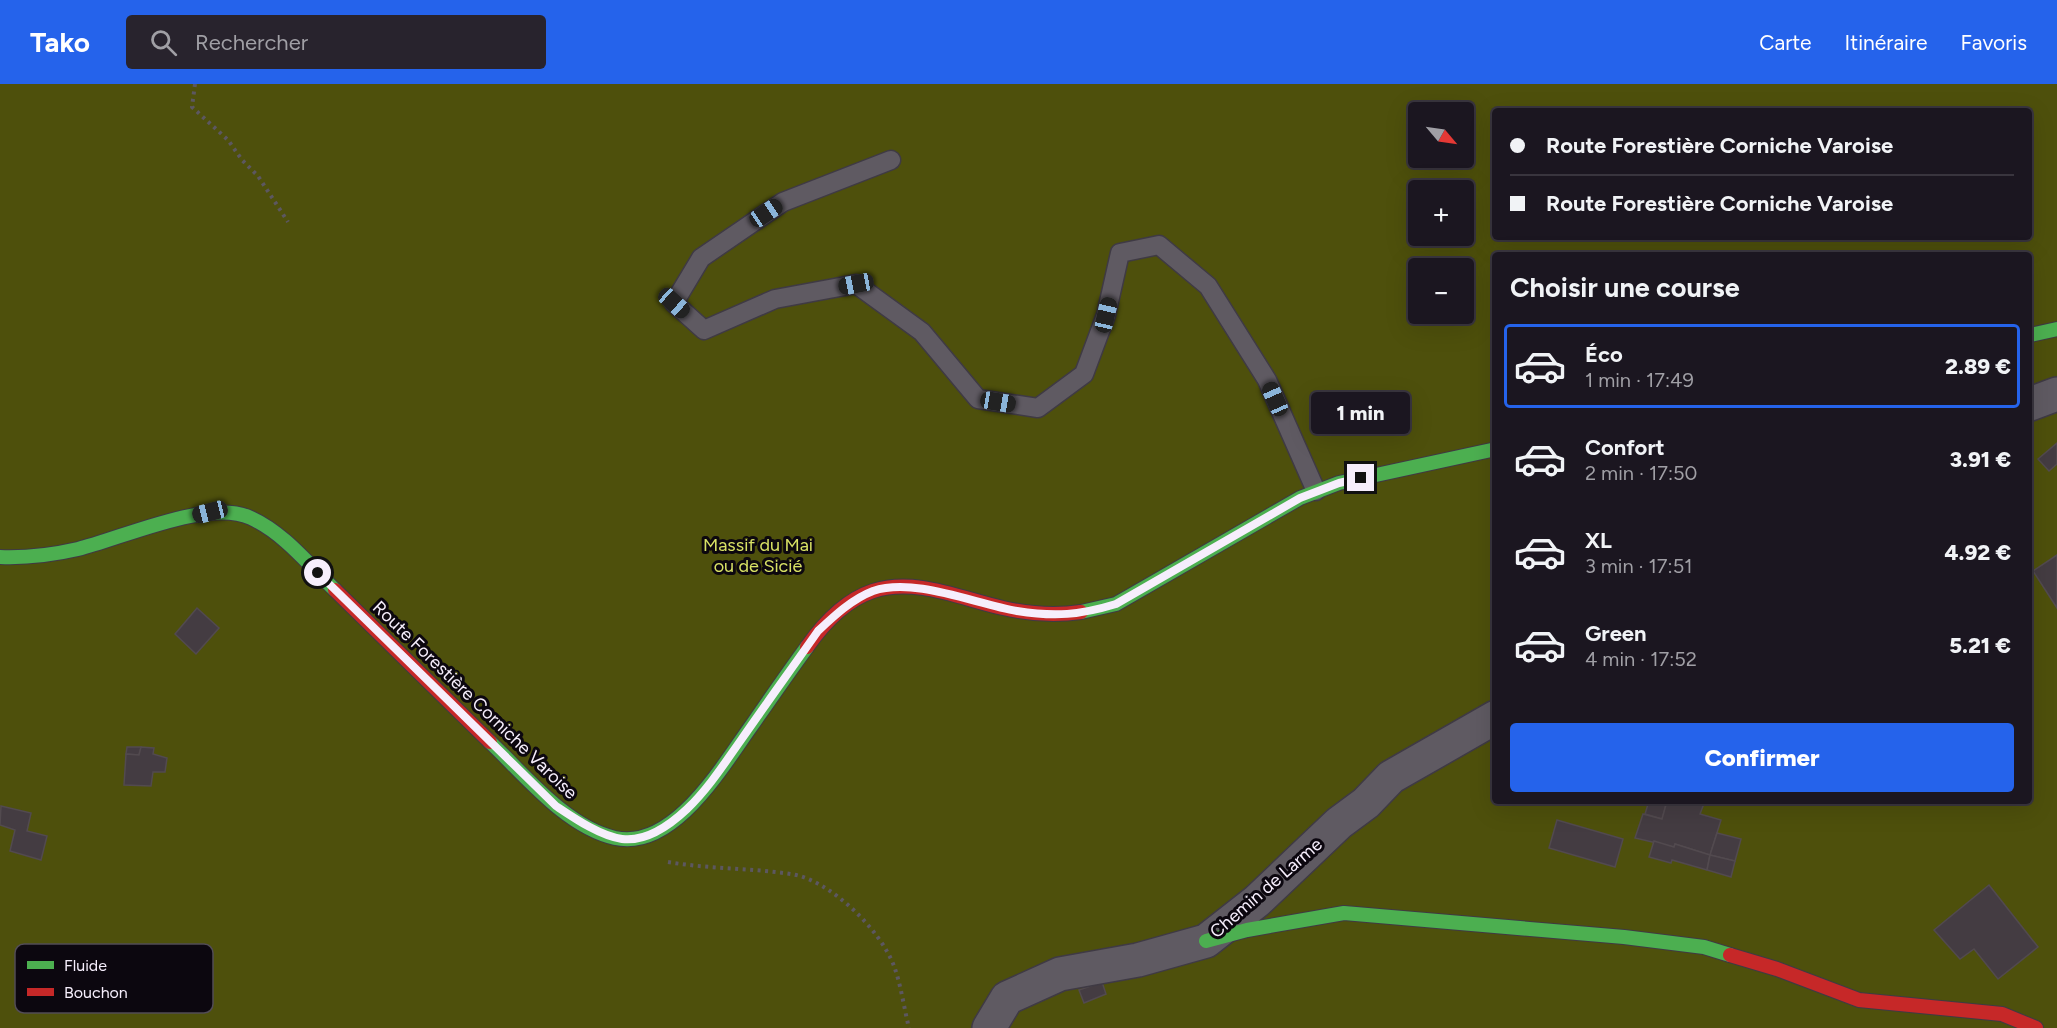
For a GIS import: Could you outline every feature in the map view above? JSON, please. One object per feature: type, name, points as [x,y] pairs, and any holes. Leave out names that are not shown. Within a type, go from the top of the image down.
[{"type":"street","points":[[2032,335],[2057,329]]},
{"type":"street","points":[[2032,403],[2057,394]]},
{"type":"street","points":[[644,837],[660,829],[686,810],[709,785],[818,631],[856,600],[874,591],[894,588],[920,589],[1016,610],[1066,615],[1090,612],[1116,604],[1316,491],[1339,483],[1492,450]]},
{"type":"street","name":"Route Forestière Corniche Varoise","points":[[0,556],[52,554],[210,512],[240,513],[264,523],[556,806],[578,821],[611,836],[622,839],[644,837]]},
{"type":"street","name":"Chemin de Larme","points":[[989,1028],[1007,998],[1060,974],[1138,960],[1206,941],[1257,901],[1339,823],[1366,803],[1391,777],[1492,719]]},
{"type":"street","points":[[1206,941],[1247,930],[1344,913],[1624,937],[1704,947],[1777,969],[1859,1000],[2002,1014],[2036,1028]]},
{"type":"lane","points":[[891,160],[783,202],[701,258],[674,303],[704,330],[775,299],[856,284],[922,332],[978,399],[1038,408],[1084,374],[1106,315],[1120,254],[1159,244],[1208,286],[1267,380],[1316,491]]},
{"type":"path","points":[[195,84],[192,107],[228,140],[242,160],[258,176],[288,222]]},
{"type":"path","points":[[644,837],[650,852],[662,860],[680,864],[794,875],[815,882],[834,894],[855,912],[878,939],[894,965],[909,1028]]},
{"type":"green space","name":"Massif du Mai ou de Sicié","points":[[0,84],[2057,84],[2057,1028],[0,1028]]},
{"type":"building","points":[[2057,443],[2057,464],[2049,471],[2038,459]]},
{"type":"building","points":[[2057,555],[2057,608],[2033,571]]},
{"type":"building","points":[[197,608],[219,628],[196,654],[175,634]]},
{"type":"building","points":[[127,747],[141,747],[139,755],[126,754]]},
{"type":"building","points":[[141,747],[154,748],[153,754],[167,758],[165,772],[153,772],[151,786],[124,785],[126,754],[139,755]]},
{"type":"building","points":[[1648,804],[1666,804],[1662,819],[1645,814]]},
{"type":"building","points":[[1666,804],[1704,804],[1700,814],[1721,820],[1710,855],[1675,844],[1674,847],[1635,838],[1643,814],[1662,819]]},
{"type":"building","points":[[1,806],[31,813],[27,831],[47,836],[41,860],[10,851],[15,830],[0,825]]},
{"type":"building","points":[[1557,820],[1623,839],[1615,867],[1549,848]]},
{"type":"building","points":[[1717,833],[1741,839],[1735,861],[1710,855]]},
{"type":"building","points":[[1654,841],[1674,847],[1675,844],[1710,855],[1707,870],[1672,860],[1671,863],[1649,857]]},
{"type":"building","points":[[1710,855],[1735,861],[1731,877],[1707,870]]},
{"type":"building","points":[[1989,885],[2038,947],[1998,979],[1974,949],[1960,959],[1934,930]]},
{"type":"building","points":[[1102,982],[1106,994],[1084,1003],[1079,990]]},
{"type":"traffic: fast","points":[[2032,335],[2057,329]]},
{"type":"traffic: fast","points":[[1081,612],[1116,604],[1300,498],[1339,483],[1492,450]]},
{"type":"traffic: fast","points":[[0,557],[68,551],[189,516],[233,513],[251,518],[274,532],[296,550],[335,590]]},
{"type":"traffic: fast","points":[[490,742],[547,798],[580,823],[615,838],[637,839],[677,819],[695,801],[727,761],[807,647]]},
{"type":"traffic: fast","points":[[1206,941],[1247,930],[1344,913],[1624,937],[1704,947],[1730,955]]},
{"type":"traffic: jam","points":[[807,647],[820,630],[844,607],[863,595],[889,587],[922,588],[1032,613],[1081,612]]},
{"type":"traffic: jam","points":[[335,590],[490,742]]},
{"type":"traffic: jam","points":[[1730,955],[1777,969],[1859,1000],[2002,1014],[2036,1028]]},
{"type":"route","points":[[318,573],[556,806],[600,832],[622,839],[644,837],[660,829],[686,810],[709,785],[818,631],[856,600],[874,591],[894,588],[920,589],[1016,610],[1066,615],[1090,612],[1116,604],[1300,498],[1339,483],[1361,478]]}]
